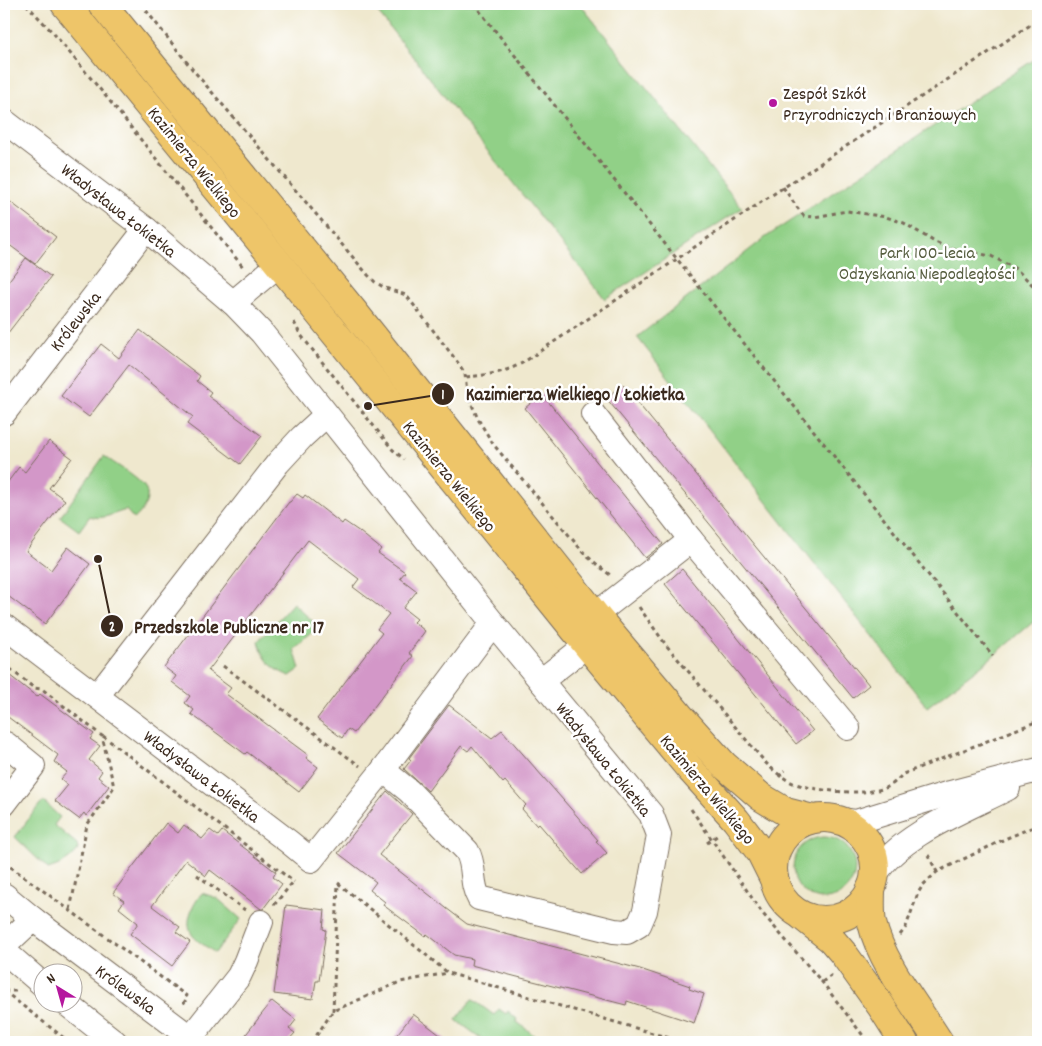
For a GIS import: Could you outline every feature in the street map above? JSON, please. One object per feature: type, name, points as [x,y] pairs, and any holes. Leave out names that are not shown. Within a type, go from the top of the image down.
[{"type":"main road","name":"Kazimierza Wielkiego","points":[[65,4],[588,645],[691,770],[749,835],[761,853],[775,881]]},
{"type":"main road","name":"Kazimierza Wielkiego","points":[[102,4],[354,312],[595,615],[685,722],[736,776],[762,798],[786,812],[826,819]]},
{"type":"main road","points":[[904,1042],[844,953],[831,939],[788,905],[780,894],[775,881],[775,855],[789,832],[800,824],[826,819],[851,826],[862,835],[870,847],[874,860],[870,909],[872,924],[880,945],[902,986],[939,1042]]},
{"type":"main road","points":[[799,913],[812,918],[827,920],[841,917],[864,901],[873,882]]},
{"type":"street","name":"Władysława Łokietka","points":[[4,121],[146,230],[232,303],[262,333],[493,623],[651,814],[659,835],[645,911],[639,925],[627,932],[614,931],[479,898],[474,890],[472,860],[467,851],[409,791],[379,774]]},
{"type":"street","name":"Królewska","points":[[4,413],[146,230]]},
{"type":"street","points":[[232,303],[279,264]]},
{"type":"street","points":[[593,414],[691,540],[848,728]]},
{"type":"street","points":[[97,696],[278,463],[326,415]]},
{"type":"street","points":[[595,615],[691,540]]},
{"type":"street","points":[[311,860],[379,774],[493,623]]},
{"type":"street","name":"Władysława Łokietka","points":[[4,626],[311,860]]},
{"type":"street","points":[[541,681],[588,645]]},
{"type":"street","points":[[4,804],[33,766],[6,744]]},
{"type":"street","points":[[826,819],[856,822],[950,793],[1038,770]]},
{"type":"street","points":[[873,882],[881,864],[924,830],[1038,770]]},
{"type":"street","name":"Królewska","points":[[4,895],[33,919],[169,1020],[189,1040]]},
{"type":"street","points":[[4,946],[33,919]]},
{"type":"street","points":[[189,1040],[239,976],[261,922]]},
{"type":"street","points":[[4,951],[32,975]]},
{"type":"street","points":[[79,1014],[115,1042]]},
{"type":"path","points":[[26,4],[118,112],[256,283]]},
{"type":"path","points":[[141,4],[193,70],[368,275],[385,288],[406,295],[459,364],[466,377],[467,393],[483,429],[493,444],[588,557],[628,590],[666,645],[765,762],[780,776],[793,783],[831,790],[871,791],[891,785],[903,774],[1038,721]]},
{"type":"path","points":[[474,4],[993,656]]},
{"type":"path","points":[[466,377],[495,374],[512,369],[783,187],[1038,20]]},
{"type":"path","points":[[783,187],[804,216],[814,217],[847,211],[886,217],[904,223],[946,247],[997,258],[1016,269],[1038,290]]},
{"type":"path","points":[[4,664],[34,688],[42,689],[294,882]]},
{"type":"path","points":[[223,666],[379,774]]},
{"type":"path","points":[[70,910],[87,826],[114,788],[102,736]]},
{"type":"path","points":[[780,776],[784,770]]},
{"type":"path","points":[[937,872],[1038,825]]},
{"type":"path","points":[[197,875],[261,922],[311,860]]},
{"type":"path","points":[[4,862],[188,997],[169,1020]]},
{"type":"path","points":[[312,1042],[333,1011],[338,883],[448,973],[683,1042]]},
{"type":"path","points":[[333,1011],[400,982],[448,973]]},
{"type":"path","points":[[4,991],[70,1042]]},
{"type":"green space","points":[[371,4],[580,4],[742,208],[605,299]]},
{"type":"green space","name":"Park 100-lecia Odzyskania Niepodległości","points":[[1038,57],[1038,618],[987,661],[927,707],[637,337],[766,237]]},
{"type":"green space","points":[[104,456],[143,485],[147,494],[146,504],[134,519],[126,510],[99,518],[90,516],[79,531],[60,517]]},
{"type":"green space","points":[[293,603],[318,626],[318,629],[294,649],[300,669],[290,676],[279,671],[266,659],[259,641]]},
{"type":"green space","points":[[44,802],[60,817],[54,825],[77,844],[78,850],[64,862],[48,869],[15,837],[40,804]]},
{"type":"green space","points":[[818,837],[830,837],[846,846],[853,856],[855,868],[853,880],[846,890],[830,899],[818,899],[807,894],[798,885],[793,874],[793,862],[798,851],[807,842]]},
{"type":"green space","points":[[202,893],[217,898],[241,919],[215,953],[198,941],[190,931],[190,914]]},
{"type":"green space","points":[[472,999],[494,1015],[499,1009],[506,1014],[508,1011],[517,1019],[516,1021],[535,1036],[531,1042],[486,1042],[456,1020]]},
{"type":"building","points":[[4,197],[56,237],[35,264],[4,241]]},
{"type":"building","points":[[26,258],[51,277],[4,338],[4,287]]},
{"type":"building","points":[[140,330],[200,376],[197,381],[211,392],[208,396],[262,436],[240,464],[187,424],[193,417],[129,365],[89,417],[61,396],[101,344],[119,358]]},
{"type":"building","points":[[623,385],[869,685],[853,698],[606,398]]},
{"type":"building","points":[[542,394],[663,544],[645,558],[525,408]]},
{"type":"building","points":[[49,441],[72,458],[49,488],[65,500],[26,551],[51,570],[68,547],[90,564],[45,624],[4,593],[4,487],[19,467],[25,472]]},
{"type":"building","points":[[297,494],[303,498],[305,495],[342,524],[344,521],[360,532],[381,549],[378,553],[405,572],[400,578],[417,591],[403,608],[417,619],[414,622],[425,631],[409,653],[413,656],[354,733],[348,729],[342,738],[317,719],[382,633],[377,629],[389,614],[353,587],[359,579],[308,540],[208,671],[231,688],[226,694],[308,755],[306,758],[318,767],[299,792],[247,752],[245,754],[191,714],[194,710],[185,703],[190,696],[172,682],[176,676],[164,667]]},
{"type":"building","points":[[682,569],[813,731],[796,744],[665,584]]},
{"type":"building","points":[[4,671],[37,697],[40,694],[94,734],[90,739],[100,746],[89,760],[102,771],[98,777],[109,786],[86,816],[84,813],[79,819],[55,801],[68,785],[61,779],[67,772],[54,762],[58,755],[4,714]]},
{"type":"building","points":[[449,705],[492,738],[502,730],[598,840],[596,841],[607,853],[582,874],[539,824],[537,826],[522,809],[526,805],[505,781],[503,783],[472,746],[468,751],[461,746],[428,791],[404,769],[411,760],[409,758]]},
{"type":"building","points":[[387,791],[412,814],[379,855],[467,924],[640,969],[690,986],[689,989],[704,994],[694,1023],[627,1001],[626,1005],[471,965],[472,959],[454,955],[427,934],[425,936],[383,905],[385,902],[370,890],[376,882],[338,853]]},
{"type":"building","points":[[166,823],[178,833],[184,825],[202,839],[210,830],[218,836],[222,831],[276,872],[273,877],[282,884],[263,909],[261,909],[210,870],[206,876],[186,860],[152,906],[180,927],[176,932],[190,942],[172,966],[130,934],[138,923],[119,908],[124,901],[113,893]]},
{"type":"building","points":[[286,905],[325,910],[323,929],[326,930],[319,981],[316,981],[313,999],[274,994]]},
{"type":"building","points":[[272,1001],[296,1020],[289,1029],[295,1033],[287,1042],[240,1042]]},
{"type":"building","points":[[413,1014],[449,1042],[391,1042]]},
{"type":"place","name":"Zespół Szkół Przyrodniczych i Branżowych","points":[[773,103]]},
{"type":"place","name":"Kazimierza Wielkiego / Łokietka","points":[[368,406]]},
{"type":"place","name":"Przedszkole Publiczne nr 17","points":[[98,559]]}]
